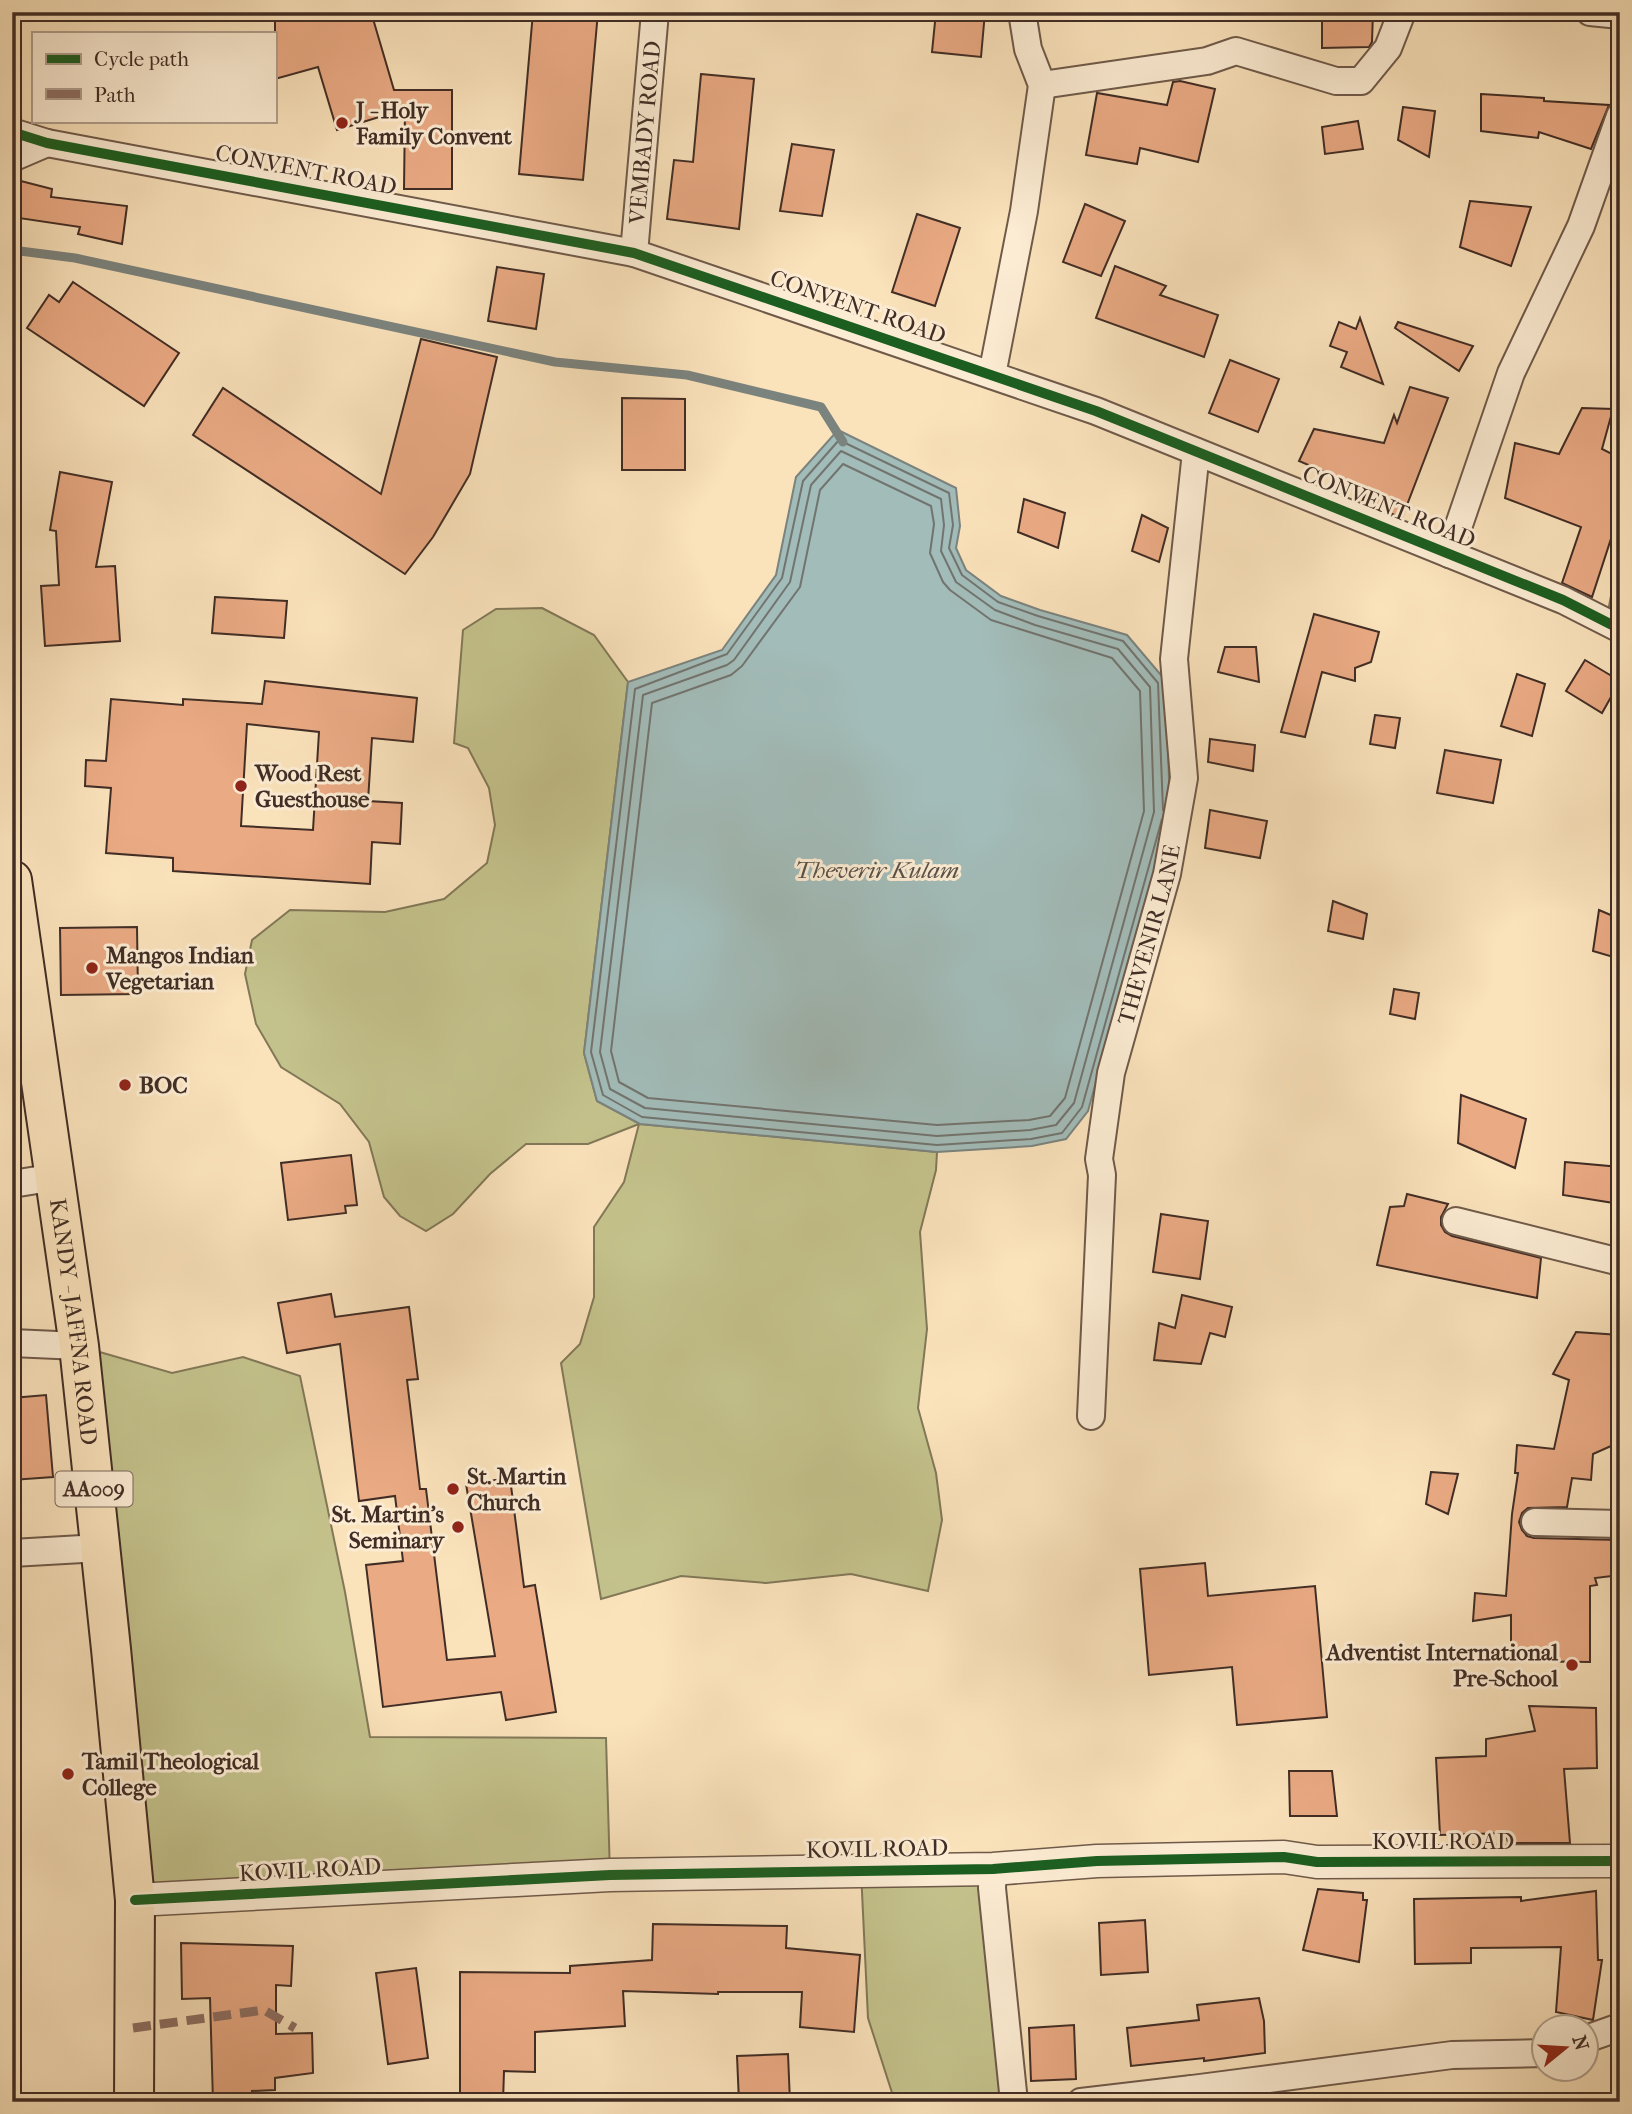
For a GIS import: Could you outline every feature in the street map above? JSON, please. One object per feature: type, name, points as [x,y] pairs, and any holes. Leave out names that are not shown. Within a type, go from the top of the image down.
[{"type":"highway","name":"KANDY - JAFFNA ROAD","points":[[12,880],[21,1008],[56,1177],[79,1346],[100,1548],[135,1900],[134,2102]]},
{"type":"street","name":"VEMBADY ROAD","points":[[634,253],[655,12]]},
{"type":"street","points":[[992,375],[1024,211],[1042,85],[1028,49],[1022,12]]},
{"type":"street","points":[[1042,85],[1207,61],[1236,51],[1336,81],[1361,81],[1388,48],[1402,12]]},
{"type":"street","points":[[1590,12],[1620,15]]},
{"type":"street","points":[[1449,554],[1511,373],[1581,226],[1620,116]]},
{"type":"street","name":"CONVENT ROAD","points":[[12,132],[47,143],[634,253],[1096,411],[1563,600],[1620,629]]},
{"type":"street","points":[[12,159],[47,143]]},
{"type":"street","name":"THEVENIR LANE","points":[[1091,1416],[1102,1175],[1099,1159],[1111,1073],[1167,874],[1184,778],[1174,659],[1196,452]]},
{"type":"street","points":[[12,1184],[56,1177]]},
{"type":"street","points":[[1456,1220],[1620,1262]]},
{"type":"street","points":[[12,1343],[79,1346]]},
{"type":"street","points":[[1535,1522],[1620,1524]]},
{"type":"street","points":[[12,1553],[100,1548]]},
{"type":"street","name":"KOVIL ROAD","points":[[135,1900],[610,1875],[993,1868],[1097,1861],[1284,1857],[1317,1862],[1620,1861]]},
{"type":"street","points":[[993,1868],[992,1888],[1014,2102]]},
{"type":"street","points":[[1600,2034],[1620,2027]]},
{"type":"street","points":[[1081,2102],[1193,2095],[1452,2055],[1530,2053]]},
{"type":"shaded area","points":[[1620,549],[1620,629],[1606,622]]},
{"type":"shaded area","points":[[542,608],[594,635],[628,682],[584,1053],[597,1101],[640,1124],[937,1152],[936,1170],[920,1232],[927,1329],[918,1408],[936,1473],[942,1520],[928,1591],[851,1574],[766,1583],[681,1576],[601,1599],[561,1363],[580,1344],[594,1297],[594,1227],[624,1182],[639,1124],[588,1144],[526,1144],[490,1174],[453,1214],[426,1231],[400,1216],[384,1197],[369,1142],[340,1104],[281,1067],[256,1024],[245,974],[252,940],[290,910],[385,912],[444,899],[487,863],[495,825],[489,788],[468,748],[454,743],[463,630],[496,609]]},
{"type":"shaded area","points":[[79,1346],[172,1373],[243,1357],[300,1376],[345,1592],[370,1737],[606,1738],[610,1875],[135,1900]]},
{"type":"shaded area","points":[[993,1869],[1014,2102],[895,2102],[868,2018],[861,1871]]},
{"type":"water","name":"Theverir Kulam","points":[[838,430],[956,488],[960,526],[956,548],[966,570],[1001,596],[1127,635],[1166,681],[1170,814],[1088,1111],[1066,1139],[1032,1146],[937,1152],[640,1124],[597,1101],[584,1053],[628,682],[722,650],[776,575],[796,477]]},
{"type":"building","points":[[275,12],[371,12],[394,90],[452,90],[452,189],[404,189],[405,109],[337,130],[318,67],[276,79]]},
{"type":"building","points":[[533,12],[598,12],[583,180],[519,174]]},
{"type":"building","points":[[936,12],[985,12],[981,57],[932,52]]},
{"type":"building","points":[[1322,12],[1373,12],[1372,42],[1369,47],[1322,48]]},
{"type":"building","points":[[701,74],[754,79],[739,229],[667,219],[674,160],[693,162]]},
{"type":"building","points":[[1180,81],[1215,89],[1198,162],[1140,148],[1137,164],[1086,155],[1097,93],[1167,105],[1173,82]]},
{"type":"building","points":[[1481,94],[1609,105],[1591,149],[1539,132],[1538,138],[1481,131]]},
{"type":"building","points":[[1403,107],[1435,111],[1429,157],[1398,140]]},
{"type":"building","points":[[1358,121],[1363,149],[1325,154],[1322,127]]},
{"type":"building","points":[[792,144],[834,150],[822,216],[780,211]]},
{"type":"building","points":[[13,179],[52,189],[51,197],[127,206],[122,244],[78,234],[80,227],[12,217]]},
{"type":"building","points":[[1470,201],[1531,207],[1511,266],[1460,247]]},
{"type":"building","points":[[1085,204],[1125,221],[1101,276],[1063,262]]},
{"type":"building","points":[[917,214],[960,228],[935,306],[892,292]]},
{"type":"building","points":[[1115,266],[1166,286],[1160,295],[1218,315],[1204,357],[1096,318]]},
{"type":"building","points":[[497,267],[544,274],[536,329],[488,321]]},
{"type":"building","points":[[73,282],[179,353],[144,406],[27,328],[49,295],[59,302]]},
{"type":"building","points":[[1360,318],[1383,384],[1341,367],[1347,352],[1330,346],[1339,322],[1356,329]]},
{"type":"building","points":[[1398,322],[1473,346],[1459,371],[1395,328]]},
{"type":"building","points":[[421,339],[497,357],[470,474],[433,537],[405,574],[193,435],[223,388],[381,494]]},
{"type":"building","points":[[1230,360],[1279,379],[1258,432],[1209,413]]},
{"type":"building","points":[[1410,387],[1448,398],[1402,518],[1362,502],[1367,490],[1299,461],[1314,429],[1384,443],[1394,415],[1397,423]]},
{"type":"building","points":[[622,398],[685,399],[685,470],[622,470]]},
{"type":"building","points":[[1582,408],[1613,409],[1602,449],[1620,458],[1620,511],[1592,597],[1562,583],[1581,527],[1505,498],[1515,443],[1559,454]]},
{"type":"building","points":[[60,472],[112,482],[96,567],[115,566],[120,641],[45,646],[41,586],[59,585],[56,531],[50,530]]},
{"type":"building","points":[[1024,499],[1065,513],[1058,548],[1018,532]]},
{"type":"building","points":[[1142,515],[1168,528],[1159,562],[1132,551]]},
{"type":"building","points":[[215,597],[287,601],[284,638],[212,633]]},
{"type":"building","points":[[1314,614],[1379,632],[1371,662],[1355,668],[1355,681],[1322,672],[1305,737],[1281,732]]},
{"type":"building","points":[[1225,647],[1256,647],[1259,682],[1218,672]]},
{"type":"building","points":[[1585,660],[1620,681],[1602,713],[1566,691]]},
{"type":"building","points":[[1517,674],[1545,684],[1532,736],[1501,726]]},
{"type":"building","points":[[265,681],[417,698],[413,742],[372,738],[368,801],[402,803],[400,844],[372,842],[370,884],[173,871],[173,858],[106,853],[111,788],[85,786],[86,760],[106,761],[111,699],[183,705],[183,699],[262,704]],"holes":[[[247,724],[319,732],[313,830],[241,826]]]},
{"type":"building","points":[[1375,715],[1400,718],[1395,748],[1370,744]]},
{"type":"building","points":[[1210,739],[1255,745],[1253,771],[1208,762]]},
{"type":"building","points":[[1445,750],[1501,760],[1493,803],[1437,793]]},
{"type":"building","points":[[1210,810],[1267,821],[1260,858],[1205,848]]},
{"type":"building","points":[[1333,901],[1367,914],[1363,939],[1328,931]]},
{"type":"building","points":[[1599,910],[1620,919],[1620,959],[1593,951]]},
{"type":"building","points":[[137,927],[138,994],[61,995],[60,928]]},
{"type":"building","points":[[1394,989],[1419,993],[1415,1019],[1390,1014]]},
{"type":"building","points":[[1461,1095],[1526,1119],[1515,1168],[1458,1143]]},
{"type":"building","points":[[351,1155],[357,1205],[345,1206],[346,1213],[288,1220],[281,1163]]},
{"type":"building","points":[[1565,1162],[1620,1167],[1620,1204],[1563,1195]]},
{"type":"building","points":[[1407,1194],[1448,1204],[1441,1217],[1441,1225],[1445,1232],[1452,1236],[1541,1258],[1537,1298],[1377,1265],[1390,1207],[1404,1206]]},
{"type":"building","points":[[1161,1214],[1208,1221],[1200,1279],[1153,1272]]},
{"type":"building","name":"St. Martin's Seminary","points":[[331,1294],[335,1317],[409,1307],[418,1379],[407,1380],[420,1489],[426,1489],[447,1660],[495,1656],[466,1484],[510,1478],[524,1587],[535,1585],[556,1712],[506,1720],[501,1692],[383,1707],[366,1565],[403,1561],[395,1496],[359,1501],[340,1344],[287,1353],[278,1303]]},
{"type":"building","points":[[1182,1295],[1232,1307],[1225,1337],[1210,1333],[1201,1364],[1154,1360],[1159,1323],[1175,1328]]},
{"type":"building","points":[[1576,1332],[1620,1335],[1620,1442],[1593,1454],[1591,1480],[1572,1478],[1567,1507],[1528,1508],[1522,1513],[1519,1522],[1527,1536],[1534,1538],[1620,1540],[1620,1575],[1595,1578],[1597,1585],[1590,1586],[1590,1662],[1511,1661],[1511,1615],[1473,1621],[1475,1593],[1506,1596],[1518,1473],[1515,1473],[1517,1445],[1554,1449],[1569,1380],[1553,1374]]},
{"type":"building","points":[[46,1395],[53,1477],[12,1480],[12,1398]]},
{"type":"building","points":[[1431,1472],[1458,1474],[1448,1514],[1426,1504]]},
{"type":"building","points":[[1205,1563],[1208,1596],[1315,1586],[1327,1717],[1237,1725],[1232,1667],[1149,1675],[1140,1569]]},
{"type":"building","points":[[1529,1706],[1596,1708],[1597,1768],[1564,1769],[1570,1843],[1508,1843],[1506,1833],[1440,1835],[1436,1758],[1486,1756],[1486,1739],[1535,1731]]},
{"type":"building","points":[[1289,1771],[1332,1771],[1337,1816],[1290,1816]]},
{"type":"building","points":[[1318,1889],[1363,1893],[1363,1900],[1367,1900],[1359,1962],[1303,1950]]},
{"type":"building","points":[[1596,1891],[1598,1960],[1602,1960],[1594,2012],[1556,2012],[1561,1947],[1471,1948],[1471,1963],[1415,1964],[1414,1899],[1521,1897],[1521,1901]]},
{"type":"building","points":[[1145,1920],[1148,1972],[1101,1975],[1099,1923]]},
{"type":"building","points":[[653,1924],[787,1926],[786,1948],[860,1955],[854,2032],[800,2027],[802,1992],[718,1994],[623,1991],[625,2026],[535,2032],[535,2072],[504,2071],[503,2102],[460,2102],[460,1972],[570,1973],[570,1966],[652,1960]]},
{"type":"building","points":[[181,1943],[293,1946],[291,1986],[276,1985],[276,2034],[312,2033],[313,2073],[275,2078],[275,2090],[252,2091],[252,2102],[213,2102],[210,1998],[182,1999]]},
{"type":"building","points":[[416,1968],[428,2058],[388,2064],[376,1973]]},
{"type":"building","points":[[1259,1998],[1264,2021],[1265,2053],[1131,2066],[1127,2028],[1199,2020],[1197,2005]]},
{"type":"building","points":[[1074,2025],[1076,2079],[1031,2081],[1029,2028]]},
{"type":"building","points":[[788,2054],[790,2102],[739,2102],[737,2056]]},
{"type":"waterway","points":[[12,250],[75,258],[555,362],[687,375],[821,407],[843,442]]},
{"type":"marked path","points":[[133,2028],[264,2010],[295,2028]]},
{"type":"cycle path","points":[[12,132],[47,143],[634,253],[1096,411],[1563,600],[1620,629]]},
{"type":"cycle path","points":[[135,1900],[610,1875],[993,1869],[1097,1861],[1284,1857],[1317,1862],[1620,1861]]},
{"type":"place","name":"J - Holy Family Convent","points":[[342,123]]},
{"type":"place","name":"Wood Rest Guesthouse","points":[[241,786]]},
{"type":"place","name":"Mangos Indian Vegetarian","points":[[92,968]]},
{"type":"place","name":"BOC","points":[[125,1085]]},
{"type":"place","name":"St. Martin Church","points":[[453,1489]]},
{"type":"place","name":"St. Martin's Seminary","points":[[458,1527]]},
{"type":"place","name":"Adventist International Pre-School","points":[[1572,1665]]},
{"type":"place","name":"Tamil Theological College","points":[[68,1774]]}]
